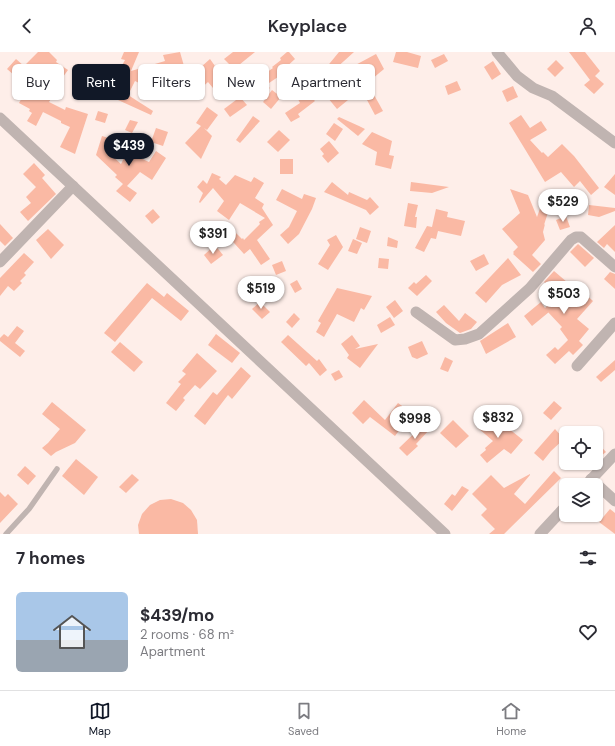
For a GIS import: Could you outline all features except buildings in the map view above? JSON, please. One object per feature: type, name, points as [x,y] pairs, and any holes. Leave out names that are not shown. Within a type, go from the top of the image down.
[{"type":"street","points":[[497,52],[517,76],[532,88],[552,96],[615,143]]},
{"type":"street","points":[[0,118],[445,534]]},
{"type":"street","points":[[0,262],[73,186]]},
{"type":"street","points":[[416,312],[455,340],[465,339],[479,334],[530,288],[571,240],[576,237],[581,237],[615,267]]},
{"type":"street","points":[[577,366],[615,324]]},
{"type":"street","points":[[592,478],[615,454]]},
{"type":"street","points":[[603,493],[615,501]]},
{"type":"street","points":[[540,534],[559,514]]},
{"type":"lane","points":[[6,534],[29,509],[57,469]]}]
